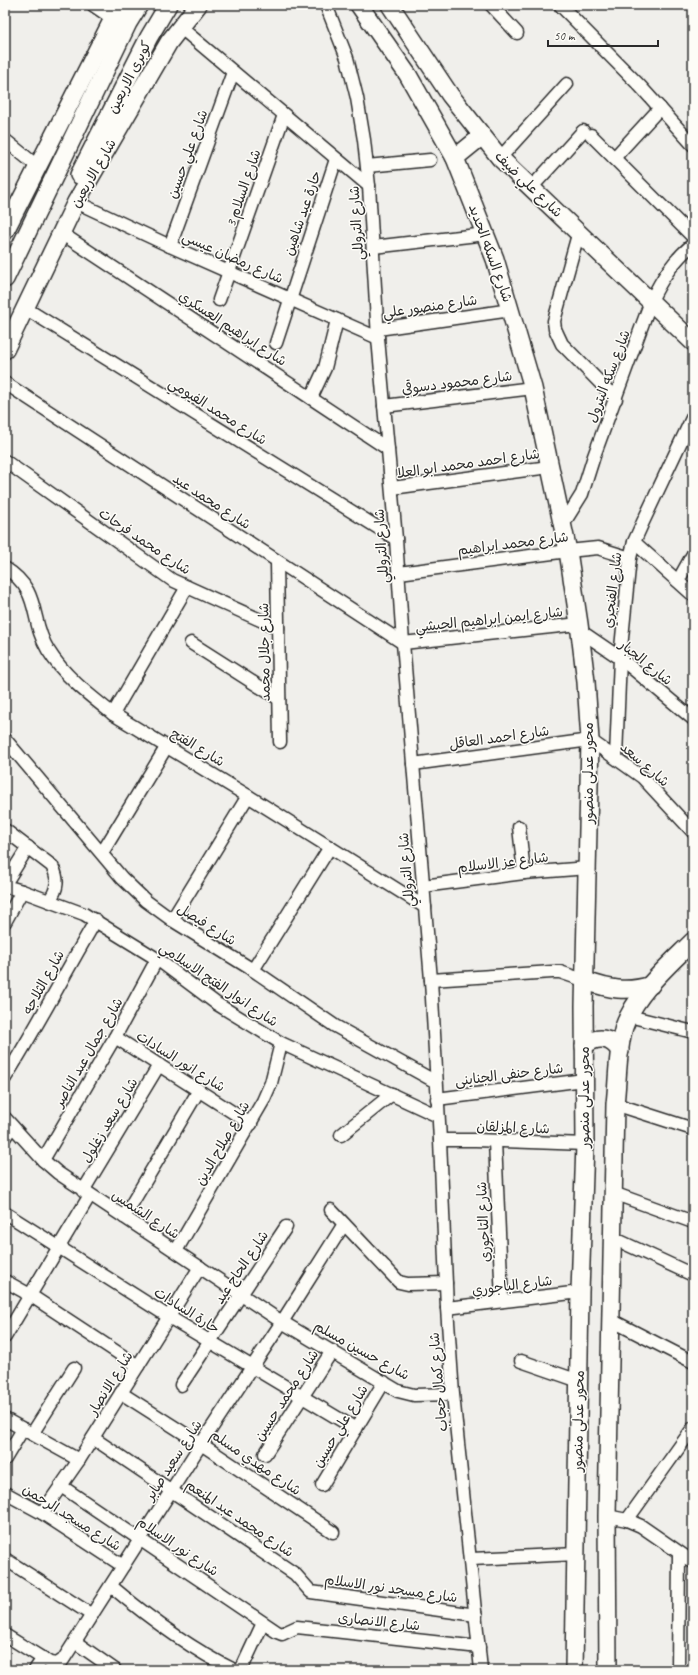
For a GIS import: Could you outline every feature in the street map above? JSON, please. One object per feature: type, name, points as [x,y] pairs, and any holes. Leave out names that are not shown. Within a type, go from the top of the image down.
[{"type":"main road","name":"كوبرى الاربعين","points":[[5,280],[138,5]]},
{"type":"main road","name":"كوبرى الاربعين","points":[[5,322],[149,37],[168,5]]},
{"type":"main road","name":"شارع الاربعين","points":[[5,350],[76,202],[168,42],[198,5]]},
{"type":"main road","name":"شارع السكه الحديد","points":[[359,5],[408,75],[455,158],[486,234],[511,310],[533,388],[562,526]]},
{"type":"main road","name":"شارع علي ضيف","points":[[390,5],[439,79],[500,158],[579,231],[693,342]]},
{"type":"main road","points":[[5,231],[116,12]]},
{"type":"main road","points":[[455,158],[482,136]]},
{"type":"main road","name":"محور عدلى منصور","points":[[562,526],[568,551],[579,627],[586,682],[590,740],[584,1046],[585,1144],[580,1292],[574,1670]]},
{"type":"main road","points":[[608,1670],[607,1516],[612,1238],[615,1104],[620,1051],[624,1028],[637,1001],[693,941]]},
{"type":"main road","points":[[586,981],[602,987],[621,990],[641,988],[651,985]]},
{"type":"main road","points":[[584,1046],[596,1039],[603,1038],[610,1041],[620,1051]]},
{"type":"street","points":[[93,5],[116,12]]},
{"type":"street","name":"شارع التروللي","points":[[326,5],[352,78],[364,140],[367,166],[378,333],[392,488],[403,643],[431,980],[437,1090]]},
{"type":"street","points":[[491,5],[517,33]]},
{"type":"street","points":[[560,5],[660,108],[693,145]]},
{"type":"street","points":[[180,27],[369,186]]},
{"type":"street","name":"شارع علي حسين","points":[[170,246],[233,72]]},
{"type":"street","points":[[500,158],[567,84]]},
{"type":"street","points":[[614,158],[660,108]]},
{"type":"street","name":"شارع السلام 3","points":[[219,300],[284,115]]},
{"type":"street","points":[[532,187],[587,133],[693,237]]},
{"type":"street","points":[[5,140],[37,166]]},
{"type":"street","name":"حارة عيد شاهين","points":[[276,343],[289,299],[336,159]]},
{"type":"street","points":[[367,166],[430,160]]},
{"type":"street","name":"شارع رمضان عيسي","points":[[76,202],[170,246],[337,320],[378,333]]},
{"type":"street","points":[[579,231],[554,321],[555,329],[562,344],[616,399]]},
{"type":"street","name":"شارع ابراهيم العسكري","points":[[61,233],[388,449]]},
{"type":"street","points":[[373,247],[486,234]]},
{"type":"street","name":"شارع سكه البترول","points":[[562,526],[582,494],[594,456],[651,301],[661,280],[669,269],[693,244]]},
{"type":"street","name":"شارع محمد الفيومي","points":[[25,308],[396,539]]},
{"type":"street","name":"شارع منصور علي","points":[[378,333],[511,310]]},
{"type":"street","points":[[311,398],[325,368],[337,320]]},
{"type":"street","name":"شارع محمد عيد","points":[[5,383],[403,643]]},
{"type":"street","name":"شارع محمود دسوقي","points":[[384,406],[533,388]]},
{"type":"street","name":"شارع الفنجري","points":[[616,756],[620,658],[630,558],[634,542],[693,416]]},
{"type":"street","name":"شارع محمد فرحات","points":[[5,461],[157,570],[187,587],[278,628]]},
{"type":"street","name":"شارع احمد محمد ابو العلا","points":[[392,488],[549,467]]},
{"type":"street","points":[[634,542],[693,595]]},
{"type":"street","name":"شارع محمد ابراهيم","points":[[399,574],[598,548],[630,558]]},
{"type":"street","points":[[678,581],[693,554]]},
{"type":"street","name":"شارع جلال محمد","points":[[277,562],[280,742]]},
{"type":"street","name":"شارع الفتح","points":[[5,568],[22,581],[30,595],[36,611],[38,628],[46,648],[58,666],[96,700],[114,714],[425,907]]},
{"type":"street","points":[[114,714],[187,587]]},
{"type":"street","name":"شارع ايمن ابراهيم الحبشي","points":[[403,643],[579,627]]},
{"type":"street","name":"شارع الجبار","points":[[579,627],[620,658],[693,719]]},
{"type":"street","points":[[191,643],[279,699]]},
{"type":"street","name":"شارع فيصل","points":[[5,739],[122,878],[146,901],[172,920],[253,970],[335,1026],[437,1090]]},
{"type":"street","name":"شارع سعد","points":[[590,740],[616,756],[642,777],[693,832]]},
{"type":"street","name":"شارع احمد العاقل","points":[[413,764],[590,740]]},
{"type":"street","points":[[102,853],[166,746]]},
{"type":"street","points":[[172,920],[248,796]]},
{"type":"street","points":[[519,827],[524,873]]},
{"type":"street","points":[[5,830],[52,866],[57,874],[55,893],[49,901]]},
{"type":"street","points":[[5,885],[28,847]]},
{"type":"street","points":[[253,970],[330,847]]},
{"type":"street","name":"شارع عز الاسلام","points":[[423,886],[524,873],[588,868]]},
{"type":"street","name":"شارع انوار الفتح الاسلامي","points":[[5,885],[84,914],[96,920],[157,959],[218,1004],[281,1043],[438,1116]]},
{"type":"street","points":[[5,922],[22,891]]},
{"type":"street","name":"شارع الثلاجه","points":[[5,1078],[96,920]]},
{"type":"street","name":"شارع جمال عبد الناصر","points":[[43,1160],[115,1037],[157,959]]},
{"type":"street","points":[[431,980],[560,972],[586,981]]},
{"type":"street","points":[[629,1016],[693,1032]]},
{"type":"street","name":"شارع انور السادات","points":[[115,1037],[251,1124]]},
{"type":"street","name":"شارع صلاح الدين","points":[[176,1251],[251,1124],[271,1083],[281,1043]]},
{"type":"street","name":"شارع سعد زغلول","points":[[5,1337],[58,1247],[86,1193],[159,1065]]},
{"type":"street","name":"شارع حنفى الجناينى","points":[[437,1090],[584,1080]]},
{"type":"street","points":[[124,1217],[199,1090]]},
{"type":"street","name":"شارع كمال حجاب","points":[[437,1090],[447,1308],[453,1394],[471,1559],[481,1670]]},
{"type":"street","points":[[341,1135],[392,1094]]},
{"type":"street","points":[[615,1104],[693,1130]]},
{"type":"street","points":[[5,1136],[9,1122]]},
{"type":"street","name":"شارع الشمس","points":[[9,1122],[43,1160],[58,1174],[282,1322]]},
{"type":"street","name":"شارع المزلقان","points":[[440,1140],[458,1139],[585,1144]]},
{"type":"street","name":"شارع التاجوري","points":[[495,1141],[502,1301]]},
{"type":"street","points":[[613,1193],[693,1222]]},
{"type":"street","points":[[331,1210],[399,1282],[408,1284],[446,1283]]},
{"type":"street","name":"حارة السادات","points":[[5,1213],[169,1317],[356,1429]]},
{"type":"street","name":"شارع سعيد صابر","points":[[42,1658],[54,1664],[60,1662],[75,1642],[140,1538],[282,1322],[344,1224]]},
{"type":"street","name":"شارع الحاج عيد","points":[[181,1385],[240,1294],[286,1227]]},
{"type":"street","points":[[612,1238],[693,1275]]},
{"type":"street","name":"شارع الانصار","points":[[42,1513],[79,1460],[200,1267]]},
{"type":"street","points":[[5,1281],[30,1295],[138,1366]]},
{"type":"street","name":"شارع الباجوري","points":[[447,1308],[580,1292]]},
{"type":"street","points":[[611,1320],[693,1362]]},
{"type":"street","name":"شارع حسين مسلم","points":[[282,1322],[398,1391],[414,1395],[453,1394]]},
{"type":"street","name":"شارع محمد حسين","points":[[266,1454],[332,1351]]},
{"type":"street","points":[[521,1361],[579,1380]]},
{"type":"street","points":[[5,1459],[28,1431],[74,1368]]},
{"type":"street","name":"شارع علي حسين","points":[[322,1485],[384,1382]]},
{"type":"street","name":"شارع مهدي مسلم","points":[[122,1393],[333,1532]]},
{"type":"street","points":[[5,1419],[79,1460]]},
{"type":"street","points":[[627,1520],[693,1428]]},
{"type":"street","name":"شارع محمد عبد المنعم","points":[[93,1438],[295,1574],[305,1587]]},
{"type":"street","name":"شارع نور الاسلام","points":[[61,1486],[277,1632]]},
{"type":"street","name":"شارع مسجد الرحمن","points":[[5,1493],[42,1513],[123,1566]]},
{"type":"street","points":[[607,1516],[627,1520],[641,1526],[693,1562]]},
{"type":"street","points":[[678,1670],[679,1553]]},
{"type":"street","points":[[471,1559],[577,1554]]},
{"type":"street","points":[[5,1559],[92,1615]]},
{"type":"street","points":[[111,1586],[145,1615],[182,1641],[234,1670]]},
{"type":"street","name":"شارع مسجد نور الاسلام","points":[[305,1587],[314,1594],[476,1615]]},
{"type":"street","points":[[241,1670],[263,1623]]},
{"type":"street","name":"شارع الانصارى","points":[[277,1632],[282,1634],[297,1627],[479,1647]]},
{"type":"street","points":[[5,1635],[42,1658],[35,1670]]},
{"type":"street","points":[[75,1642],[115,1670]]}]
